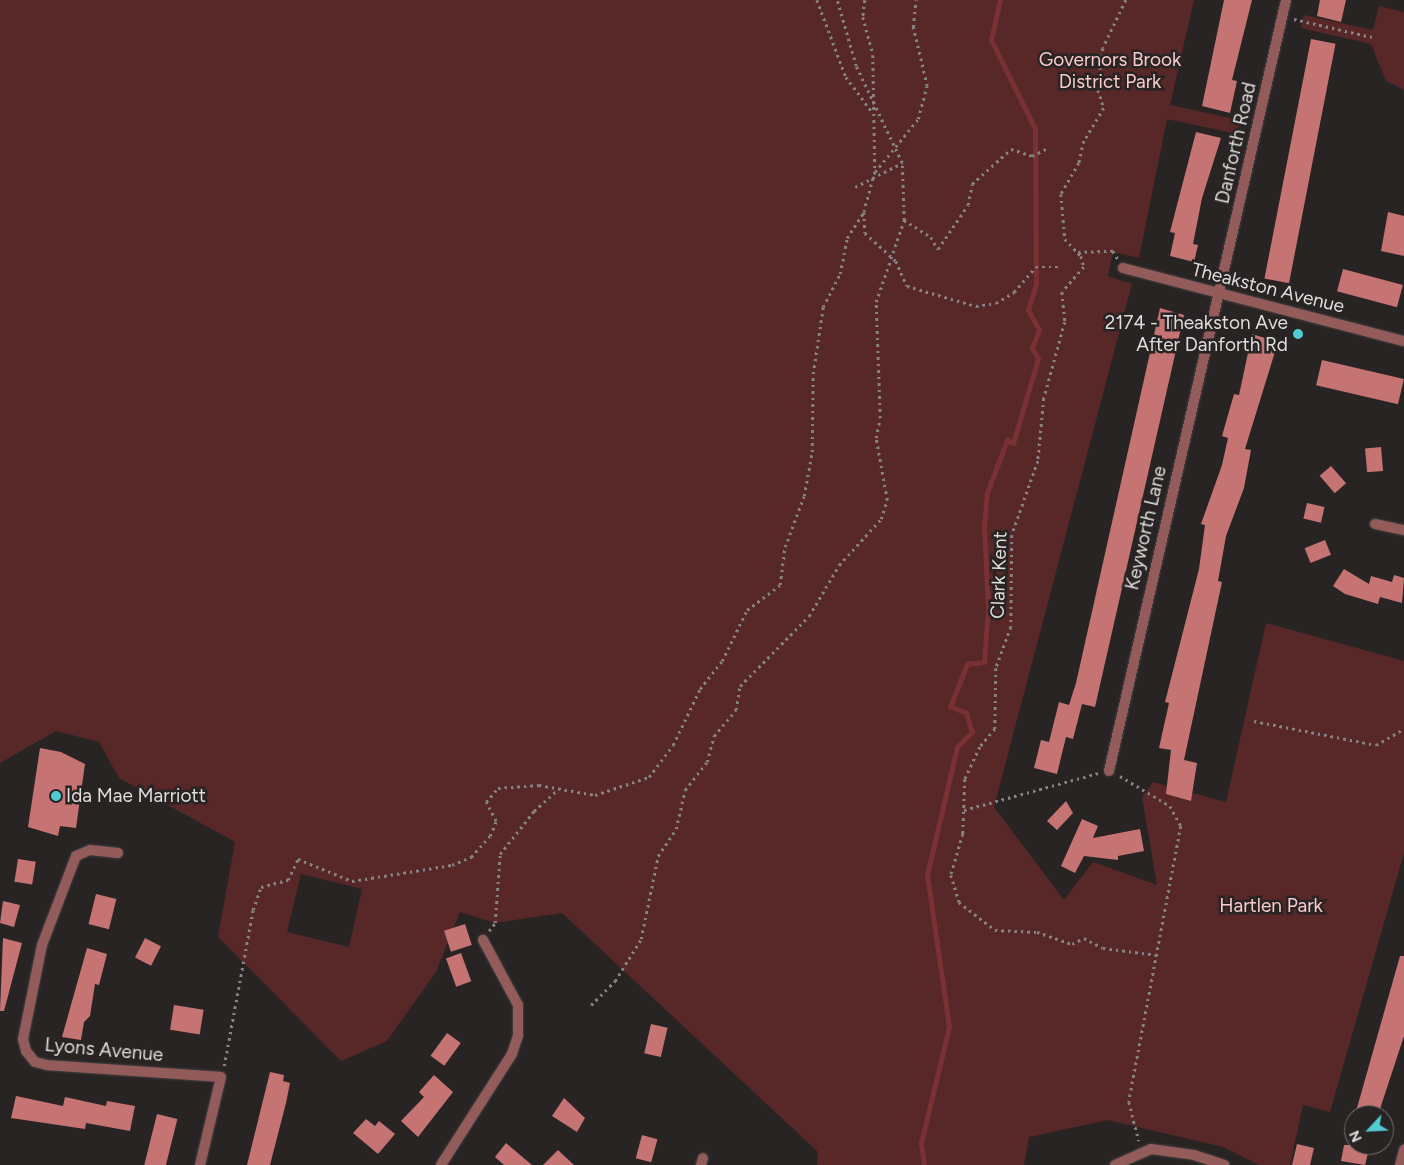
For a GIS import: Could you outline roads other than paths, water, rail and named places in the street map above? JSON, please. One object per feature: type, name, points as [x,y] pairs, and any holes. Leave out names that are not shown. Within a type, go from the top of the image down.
[{"type":"street","name":"Danforth Road","points":[[1216,294],[1286,0]]},
{"type":"street","name":"Theakston Avenue","points":[[1123,268],[1216,294],[1404,341]]},
{"type":"street","name":"Keyworth Lane","points":[[1109,771],[1216,294]]},
{"type":"street","points":[[1375,524],[1404,530]]},
{"type":"street","name":"Lyons Avenue","points":[[118,853],[90,850],[76,856],[42,945],[24,1033],[26,1051],[35,1062],[47,1065],[221,1077],[200,1165]]},
{"type":"street","points":[[441,1165],[512,1054],[518,1034],[518,1005],[483,940]]},
{"type":"street","points":[[1115,1165],[1141,1150],[1194,1155],[1224,1165]]},
{"type":"street","points":[[1400,1165],[1404,1150]]},
{"type":"waterway","points":[[924,1165],[921,1143],[949,1027],[927,875],[957,747],[972,732],[966,713],[950,707],[967,664],[984,662],[988,609],[984,526],[987,493],[1007,440],[1013,443],[1038,359],[1032,348],[1039,330],[1028,310],[1036,283],[1035,129],[991,40],[1000,0]]},
{"type":"place","name":"2174 - Theakston Ave After Danforth Rd","points":[[1298,334]]},
{"type":"place","name":"Ida Mae Marriott","points":[[56,796]]},
{"type":"park label","name":"Governors Brook District Park","points":[[1110,71]]},
{"type":"park label","name":"Hartlen Park","points":[[1271,906]]}]
